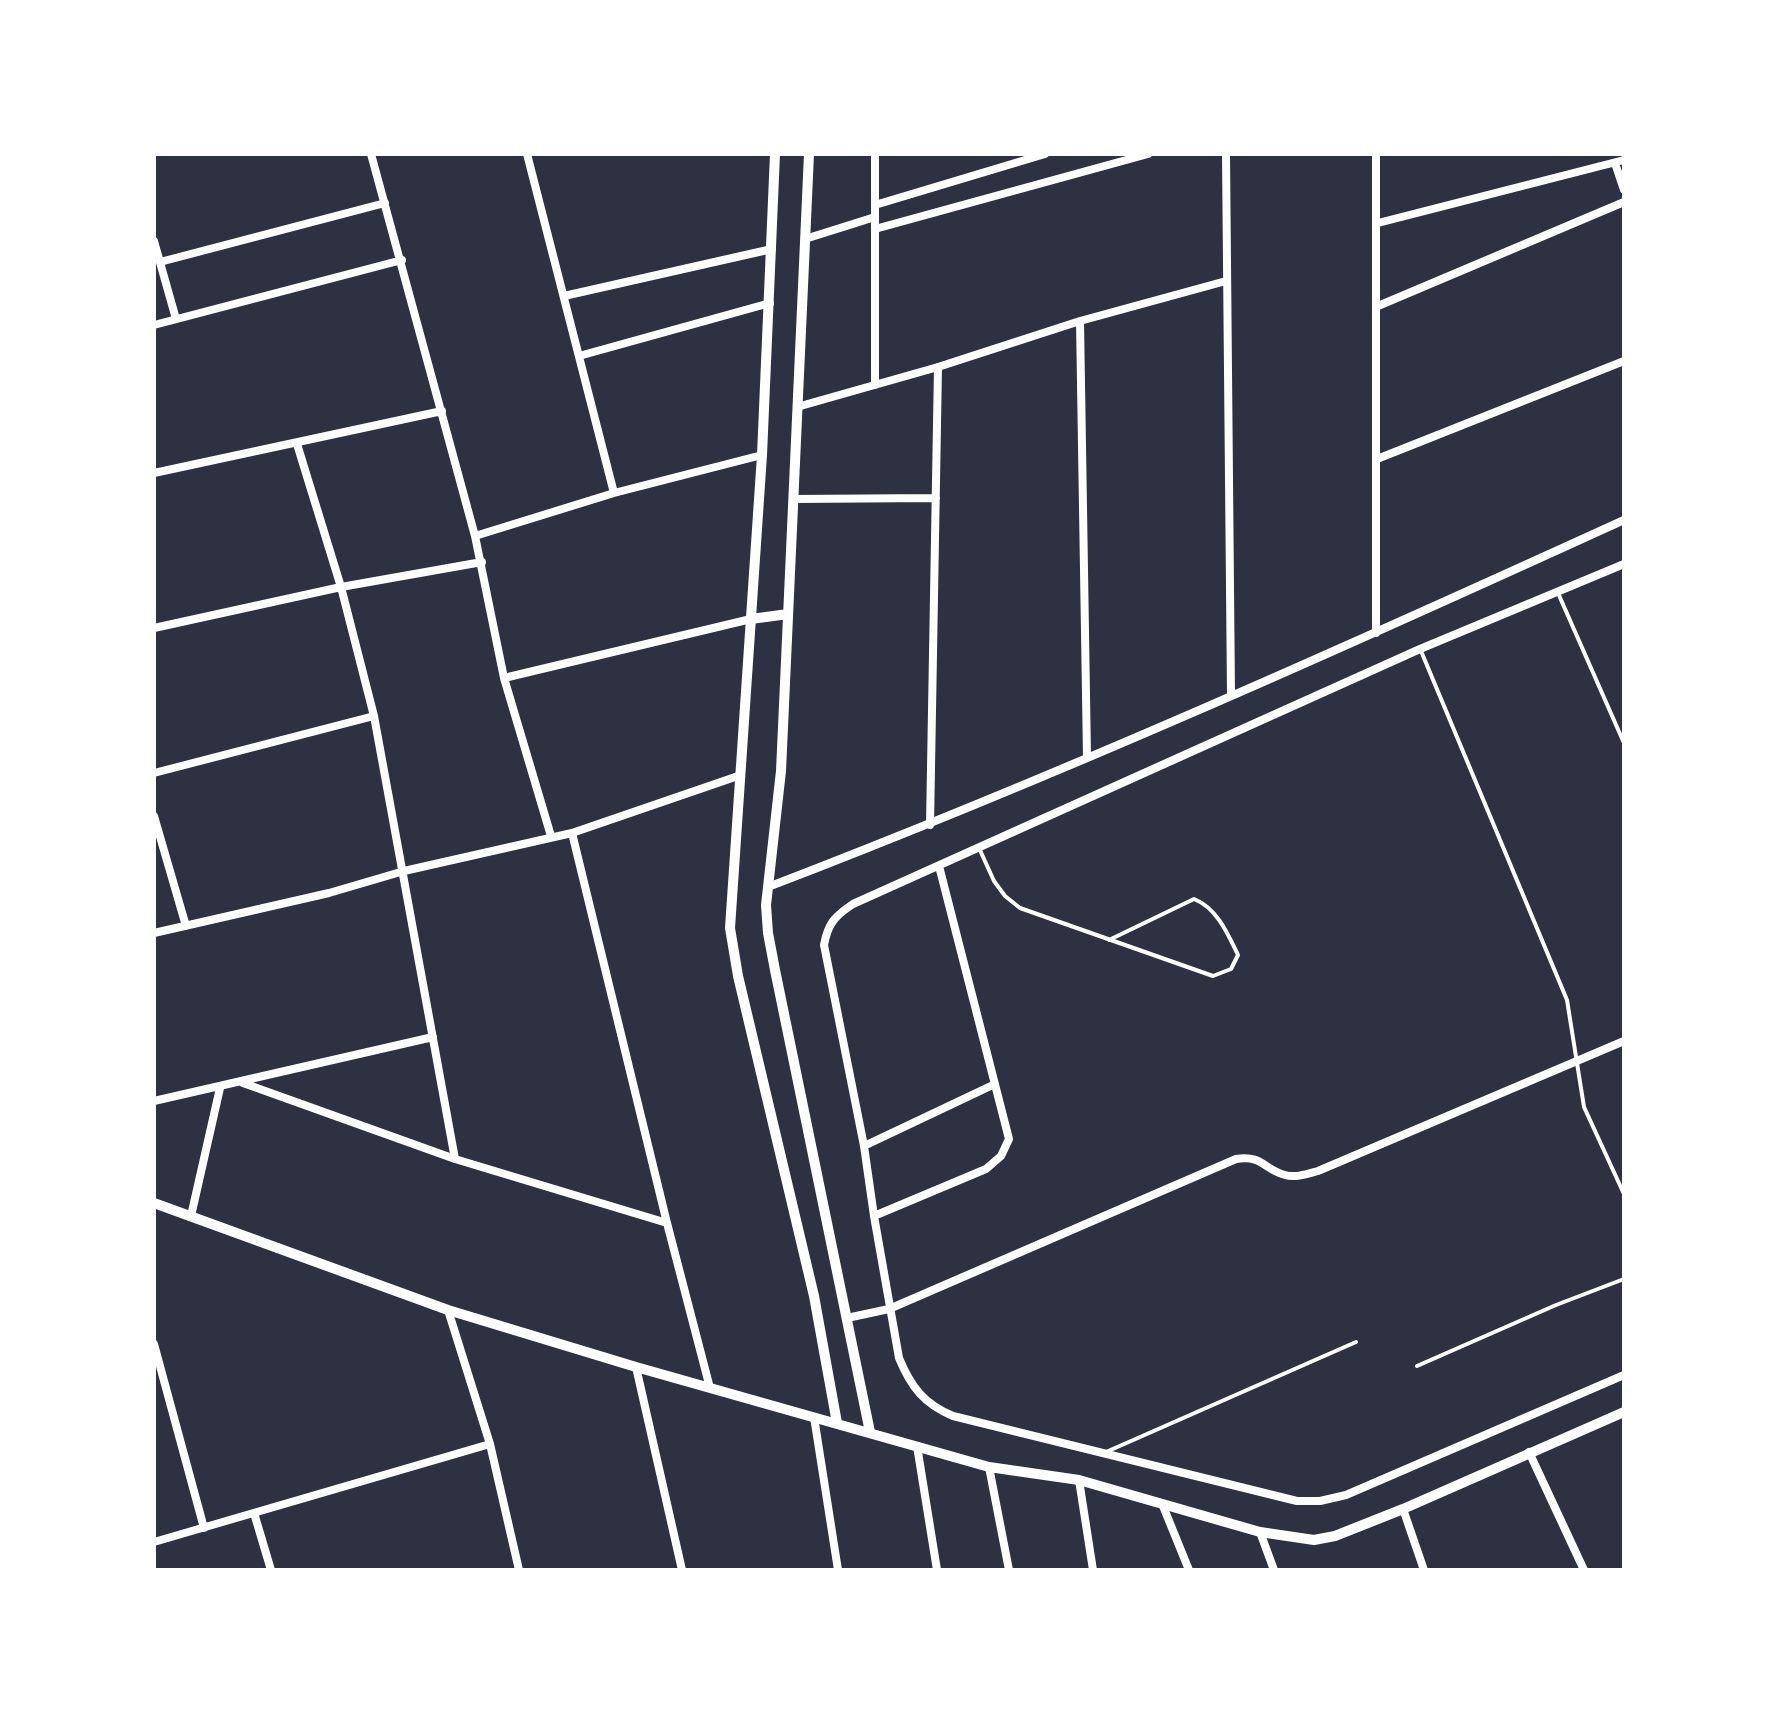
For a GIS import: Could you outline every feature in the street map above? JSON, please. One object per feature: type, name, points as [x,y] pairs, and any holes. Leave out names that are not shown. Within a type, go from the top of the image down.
[{"type":"street","points":[[371,154],[482,562],[504,678],[551,836]]},
{"type":"street","points":[[527,154],[614,493]]},
{"type":"street","points":[[775,154],[762,455],[730,928],[738,976],[814,1296],[837,1423]]},
{"type":"street","points":[[809,154],[781,771],[766,905],[770,945],[870,1432]]},
{"type":"street","points":[[875,154],[875,385]]},
{"type":"street","points":[[875,205],[1045,154]]},
{"type":"street","points":[[875,229],[1148,154]]},
{"type":"street","points":[[1226,154],[1231,695]]},
{"type":"street","points":[[1376,154],[1376,633]]},
{"type":"street","points":[[1378,223],[1620,161],[1624,190]]},
{"type":"street","points":[[1378,306],[1624,202]]},
{"type":"street","points":[[160,262],[385,203]]},
{"type":"street","points":[[805,239],[875,217]]},
{"type":"street","points":[[154,241],[176,319]]},
{"type":"street","points":[[564,296],[772,249]]},
{"type":"street","points":[[154,325],[402,260]]},
{"type":"street","points":[[797,407],[938,367],[1080,321],[1226,281]]},
{"type":"street","points":[[579,356],[770,303]]},
{"type":"street","points":[[1080,321],[1087,757]]},
{"type":"street","points":[[1377,459],[1624,361]]},
{"type":"street","points":[[930,825],[938,367]]},
{"type":"street","points":[[154,473],[442,411]]},
{"type":"street","points":[[297,444],[341,587],[374,716],[455,1159]]},
{"type":"street","points":[[475,536],[614,493],[762,455]]},
{"type":"street","points":[[793,499],[936,498]]},
{"type":"street","points":[[768,887],[930,825],[1376,633],[1624,520]]},
{"type":"street","points":[[154,628],[341,587],[482,562]]},
{"type":"street","points":[[1624,564],[1420,649],[853,904],[834,916],[827,928],[824,945],[864,1146],[899,1358],[918,1395],[936,1409],[953,1416],[1297,1501],[1320,1501],[1346,1495],[1624,1375]]},
{"type":"street","points":[[504,678],[751,619],[788,614]]},
{"type":"street","points":[[154,773],[374,716]]},
{"type":"street","points":[[154,933],[572,833],[741,775]]},
{"type":"street","points":[[154,816],[186,926]]},
{"type":"street","points":[[572,833],[710,1388]]},
{"type":"street","points":[[874,1216],[986,1169],[1001,1156],[1009,1139],[939,866]]},
{"type":"street","points":[[154,1101],[433,1037]]},
{"type":"street","points":[[847,1318],[889,1309],[1236,1159],[1250,1157],[1261,1160],[1283,1174],[1296,1176],[1318,1171],[1624,1041]]},
{"type":"street","points":[[243,1083],[455,1159],[667,1223]]},
{"type":"street","points":[[864,1146],[995,1084]]},
{"type":"street","points":[[191,1216],[220,1088]]},
{"type":"street","points":[[154,1203],[448,1310],[636,1367],[989,1467],[1079,1480],[1260,1532],[1314,1540],[1335,1536],[1403,1509],[1624,1412]]},
{"type":"street","points":[[448,1310],[490,1444],[519,1570]]},
{"type":"street","points":[[154,1344],[204,1528]]},
{"type":"street","points":[[636,1367],[682,1570]]},
{"type":"street","points":[[814,1417],[838,1570]]},
{"type":"street","points":[[154,1542],[490,1444]]},
{"type":"street","points":[[917,1446],[937,1570]]},
{"type":"street","points":[[1529,1452],[1584,1570]]},
{"type":"street","points":[[989,1467],[1009,1570]]},
{"type":"street","points":[[1079,1480],[1093,1570]]},
{"type":"street","points":[[1163,1506],[1189,1570]]},
{"type":"street","points":[[1403,1509],[1424,1570]]},
{"type":"street","points":[[254,1513],[271,1570]]},
{"type":"street","points":[[1260,1532],[1274,1570]]},
{"type":"lane","points":[[1558,593],[1624,743]]},
{"type":"lane","points":[[1420,649],[1567,1000],[1584,1107],[1624,1194]]},
{"type":"lane","points":[[979,848],[994,881],[1005,896],[1020,908],[1109,940],[1213,976],[1231,969],[1238,955],[1229,934],[1212,911],[1194,899],[1109,940]]},
{"type":"lane","points":[[1417,1366],[1624,1279]]},
{"type":"lane","points":[[1103,1453],[1356,1342]]}]
